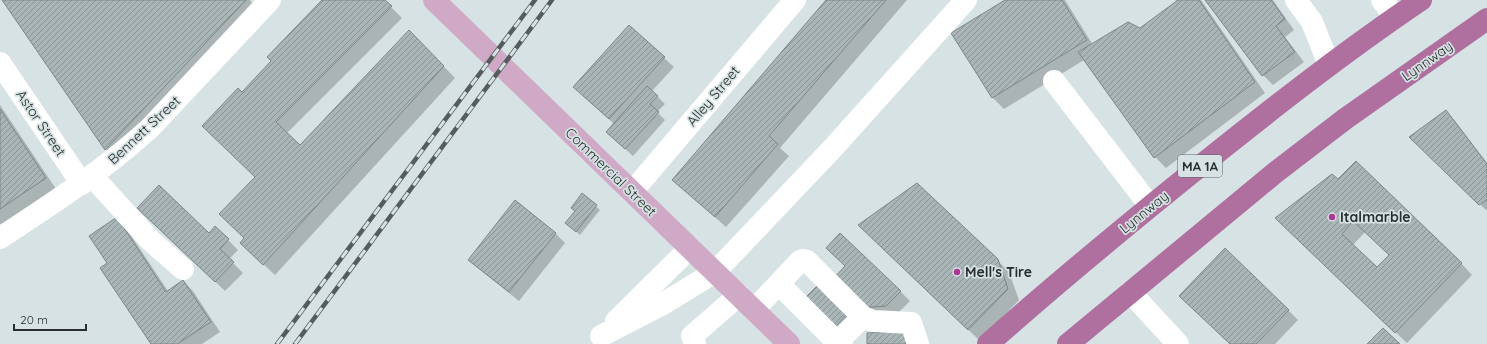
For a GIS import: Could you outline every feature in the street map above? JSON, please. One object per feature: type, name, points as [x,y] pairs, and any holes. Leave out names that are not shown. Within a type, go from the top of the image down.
[{"type":"highway","name":"Lynnway","points":[[988,344],[1045,293],[1257,120],[1329,65],[1421,0]]},
{"type":"highway","name":"Lynnway","points":[[1068,344],[1242,199],[1310,145],[1421,64],[1487,19]]},
{"type":"main road","name":"Commercial Street","points":[[434,0],[789,344]]},
{"type":"street","name":"Bennett Street","points":[[0,238],[87,180],[130,146],[150,128],[270,0]]},
{"type":"street","name":"Alley Street","points":[[632,192],[794,0]]},
{"type":"street","points":[[595,340],[661,305],[715,272],[832,150],[966,0]]},
{"type":"street","points":[[1296,0],[1312,22],[1329,65]]},
{"type":"street","points":[[1382,0],[1395,18]]},
{"type":"street","name":"Astor Street","points":[[0,63],[87,180],[183,269]]},
{"type":"street","points":[[1054,81],[1150,206]]},
{"type":"street","points":[[595,340],[690,248]]},
{"type":"street","points":[[754,310],[800,261],[803,260],[807,261],[863,317],[873,321],[911,323],[918,344]]},
{"type":"street","points":[[779,284],[838,343],[863,317]]},
{"type":"street","points":[[1130,292],[1178,344]]},
{"type":"street","points":[[689,341],[739,295]]},
{"type":"building","points":[[2,0],[246,0],[105,150]]},
{"type":"building","points":[[322,0],[385,0],[392,6],[276,122],[300,145],[409,30],[444,66],[263,265],[240,243],[244,238],[219,214],[255,177],[202,126],[238,88],[242,92],[271,61],[267,57]]},
{"type":"building","points":[[826,0],[886,0],[769,136],[778,144],[715,217],[672,180]]},
{"type":"building","points":[[1005,0],[1062,0],[1087,40],[992,98],[951,33]]},
{"type":"building","points":[[1178,0],[1199,0],[1255,82],[1154,158],[1078,52],[1128,22],[1140,28]]},
{"type":"building","points":[[1205,0],[1271,0],[1285,19],[1276,26],[1295,52],[1262,76]]},
{"type":"building","points":[[629,25],[665,57],[609,119],[573,87]]},
{"type":"building","points":[[647,86],[658,96],[650,104],[659,112],[625,149],[606,132]]},
{"type":"building","points":[[0,109],[46,178],[0,209]]},
{"type":"building","points":[[1446,110],[1487,164],[1487,200],[1479,205],[1409,137]]},
{"type":"building","points":[[1356,161],[1462,263],[1395,333],[1275,218],[1332,174],[1338,179]],"holes":[[[1353,221],[1389,255],[1377,267],[1342,234]]]},
{"type":"building","points":[[917,183],[998,259],[1008,289],[968,330],[858,225]]},
{"type":"building","points":[[159,185],[209,233],[215,226],[229,239],[220,249],[234,262],[215,282],[137,208]]},
{"type":"building","points":[[582,193],[597,205],[576,232],[565,223],[575,211],[571,208]]},
{"type":"building","points":[[515,200],[556,233],[509,292],[468,260]]},
{"type":"building","points":[[117,217],[166,292],[183,280],[211,322],[177,344],[151,344],[100,268],[107,263],[89,236]]},
{"type":"building","points":[[840,233],[901,291],[886,306],[859,308],[831,281],[845,266],[826,248]]},
{"type":"building","points":[[1225,248],[1289,310],[1256,344],[1230,344],[1179,296]]},
{"type":"building","points":[[821,282],[850,311],[832,330],[802,301]]},
{"type":"building","points":[[1383,328],[1400,344],[1367,344]]},
{"type":"building","points":[[907,331],[908,344],[867,344],[867,333]]},
{"type":"railway","points":[[277,344],[535,0]]},
{"type":"railway","points":[[295,344],[552,0]]},
{"type":"place","name":"Italmarble","points":[[1332,217]]},
{"type":"place","name":"Mell's Tire","points":[[957,272]]}]
